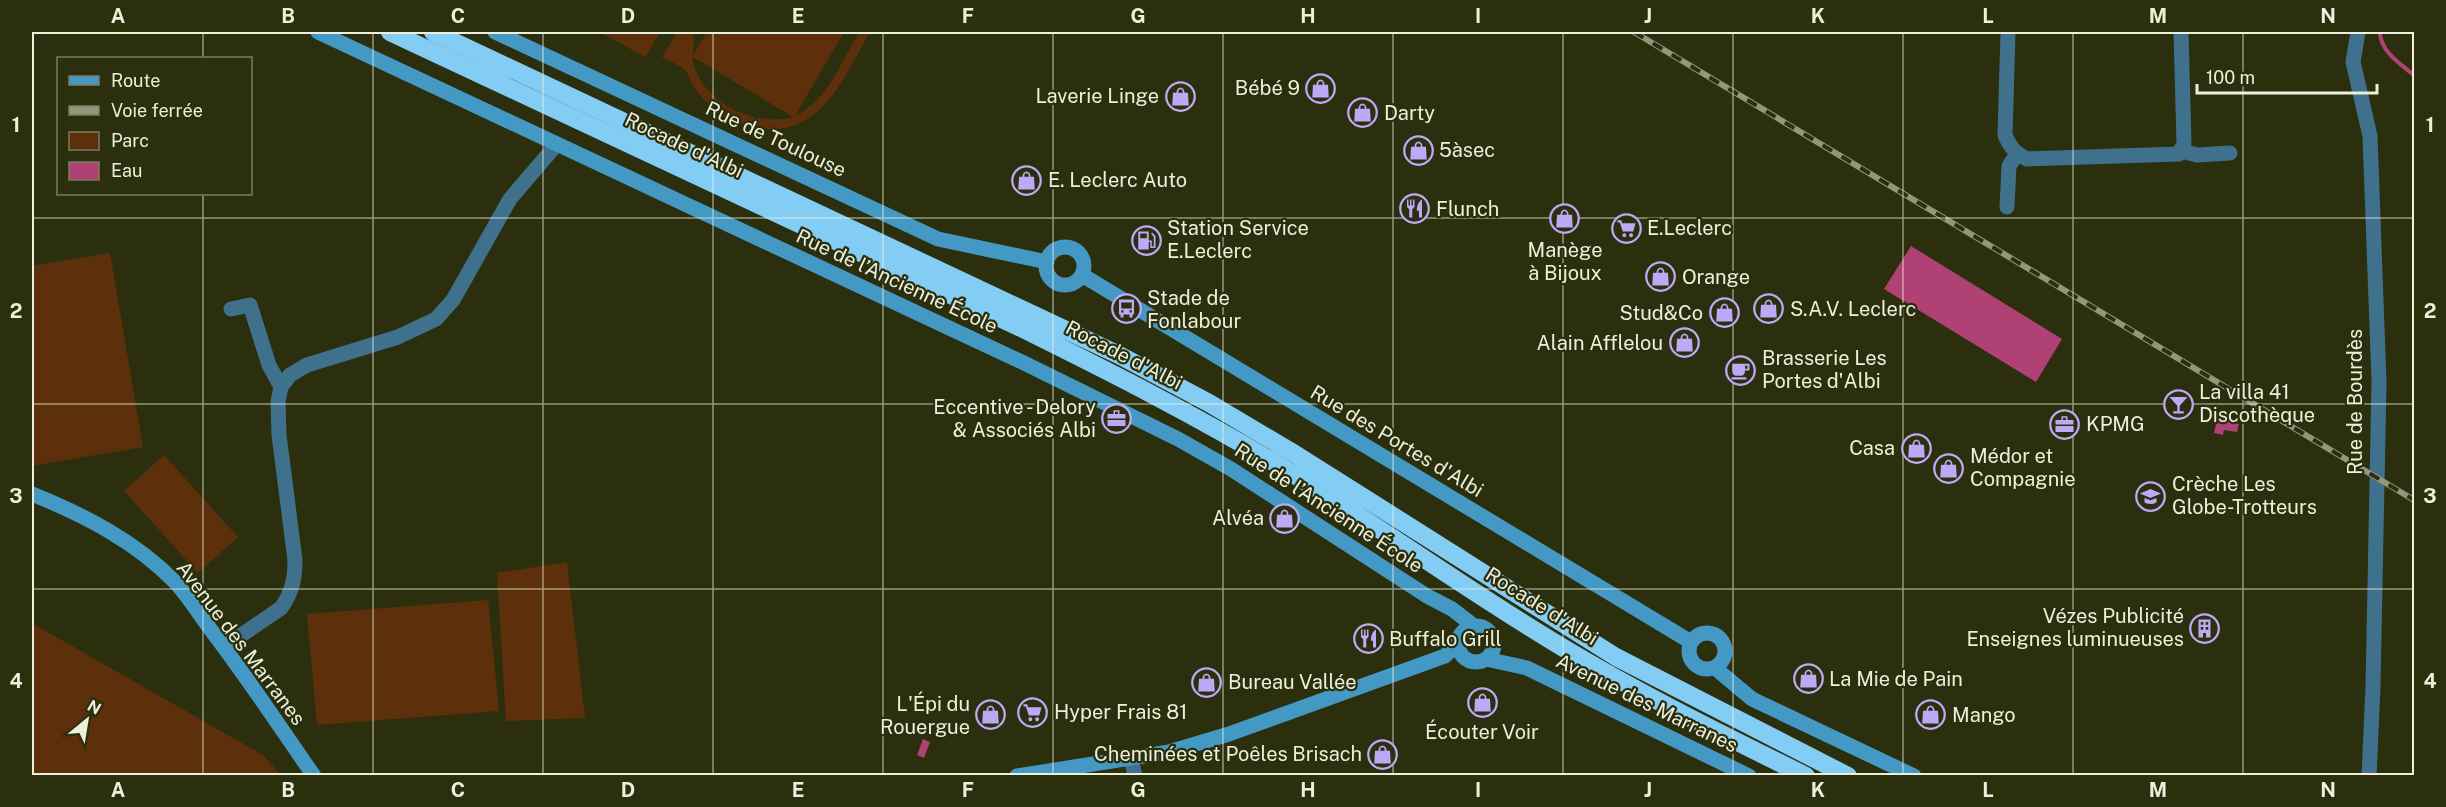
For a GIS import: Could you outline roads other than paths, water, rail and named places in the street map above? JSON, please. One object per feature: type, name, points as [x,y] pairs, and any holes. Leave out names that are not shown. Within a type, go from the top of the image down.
[{"type":"highway","name":"Rocade d'Albi","points":[[390,32],[1114,374],[1288,471],[1571,652],[1659,702],[1806,776]]},
{"type":"highway","name":"Rocade d'Albi","points":[[434,32],[1139,366],[1209,403],[1305,460],[1616,657],[1848,776]]},
{"type":"highway","points":[[1616,657],[1864,776]]},
{"type":"street","name":"Rue de l’Ancienne École","points":[[318,32],[1024,363],[1178,439],[1231,469],[1439,603],[1452,609],[1474,626]]},
{"type":"street","name":"Rue de Toulouse","points":[[495,32],[938,239],[1047,262]]},
{"type":"street","points":[[2008,32],[2006,135],[2017,154],[2027,159],[2174,154],[2182,151],[2197,155],[2230,153]]},
{"type":"street","points":[[2181,32],[2184,143],[2182,151]]},
{"type":"street","name":"Rue de Bourdès","points":[[2358,32],[2353,62],[2370,136],[2379,382],[2369,776]]},
{"type":"street","points":[[224,647],[281,608],[295,580],[295,560],[279,435],[278,402],[281,387],[290,375],[307,365],[398,337],[436,319],[453,300],[510,199],[557,144]]},
{"type":"street","points":[[2007,207],[2009,166],[2017,154]]},
{"type":"street","points":[[1067,247],[1073,249],[1083,260],[1082,275],[1072,284],[1060,284],[1049,276],[1047,262],[1056,250],[1067,247]]},
{"type":"street","name":"Rue des Portes d'Albi","points":[[1082,275],[1691,642]]},
{"type":"street","points":[[231,309],[250,305],[269,365],[281,387]]},
{"type":"street","name":"Avenue des Marranes","points":[[32,494],[82,514],[147,558],[175,583],[224,647],[314,776]]},
{"type":"street","points":[[1439,603],[1451,619],[1459,640],[1458,648],[1465,658]]},
{"type":"street","points":[[1017,776],[1168,752],[1229,734],[1445,656],[1465,658],[1475,662],[1486,659],[1493,649],[1492,636],[1485,628],[1474,626],[1468,628],[1445,656]]},
{"type":"street","points":[[1705,633],[1710,633],[1720,639],[1725,654],[1720,664],[1715,668],[1704,669],[1694,664],[1689,654],[1691,642],[1705,633]]},
{"type":"street","name":"Avenue des Marranes","points":[[1492,636],[1500,646],[1527,668],[1749,776]]},
{"type":"street","name":"Avenue des Marranes","points":[[1486,659],[1527,668]]},
{"type":"street","points":[[1715,668],[1752,699],[1914,776]]},
{"type":"street","points":[[1131,758],[1136,776]]},
{"type":"water","points":[[1911,246],[2062,339],[2036,382],[1884,289]]},
{"type":"water","points":[[2217,419],[2239,424],[2237,432],[2224,430],[2223,435],[2214,433]]},
{"type":"water","points":[[923,739],[930,742],[924,758],[917,755]]},
{"type":"waterway","points":[[2380,32],[2387,51],[2414,75]]},
{"type":"railway","points":[[1634,32],[2414,500]]},
{"type":"place","name":"Bébé 9","points":[[1321,88]]},
{"type":"place","name":"Laverie Linge","points":[[1180,96]]},
{"type":"place","name":"Darty","points":[[1363,113]]},
{"type":"place","name":"5àsec","points":[[1418,150]]},
{"type":"place","name":"E. Leclerc Auto","points":[[1027,180]]},
{"type":"place","name":"Flunch","points":[[1415,209]]},
{"type":"place","name":"Manège à Bijoux","points":[[1565,219]]},
{"type":"place","name":"E.Leclerc","points":[[1626,228]]},
{"type":"place","name":"Station Service E.Leclerc","points":[[1146,240]]},
{"type":"place","name":"Orange","points":[[1661,277]]},
{"type":"place","name":"Stade de Fonlabour","points":[[1126,309]]},
{"type":"place","name":"S.A.V. Leclerc","points":[[1769,309]]},
{"type":"place","name":"Stud&Co","points":[[1724,313]]},
{"type":"place","name":"Alain Afflelou","points":[[1684,343]]},
{"type":"place","name":"Brasserie Les Portes d'Albi","points":[[1741,370]]},
{"type":"place","name":"La villa 41 Discothèque","points":[[2178,404]]},
{"type":"place","name":"Eccentive - Delory & Associés Albi","points":[[1117,419]]},
{"type":"place","name":"KPMG","points":[[2065,424]]},
{"type":"place","name":"Casa","points":[[1916,448]]},
{"type":"place","name":"Médor et Compagnie","points":[[1949,468]]},
{"type":"place","name":"Crèche Les Globe-Trotteurs","points":[[2151,496]]},
{"type":"place","name":"Alvéa","points":[[1285,518]]},
{"type":"place","name":"Vézes Publicité Enseignes luminueuses","points":[[2205,628]]},
{"type":"place","name":"Buffalo Grill","points":[[1368,639]]},
{"type":"place","name":"La Mie de Pain","points":[[1808,679]]},
{"type":"place","name":"Bureau Vallée","points":[[1207,682]]},
{"type":"place","name":"Écouter Voir","points":[[1482,702]]},
{"type":"place","name":"Hyper Frais 81","points":[[1033,712]]},
{"type":"place","name":"L'Épi du Rouergue","points":[[991,715]]},
{"type":"place","name":"Mango","points":[[1931,715]]},
{"type":"place","name":"Cheminées et Poêles Brisach","points":[[1383,754]]}]
